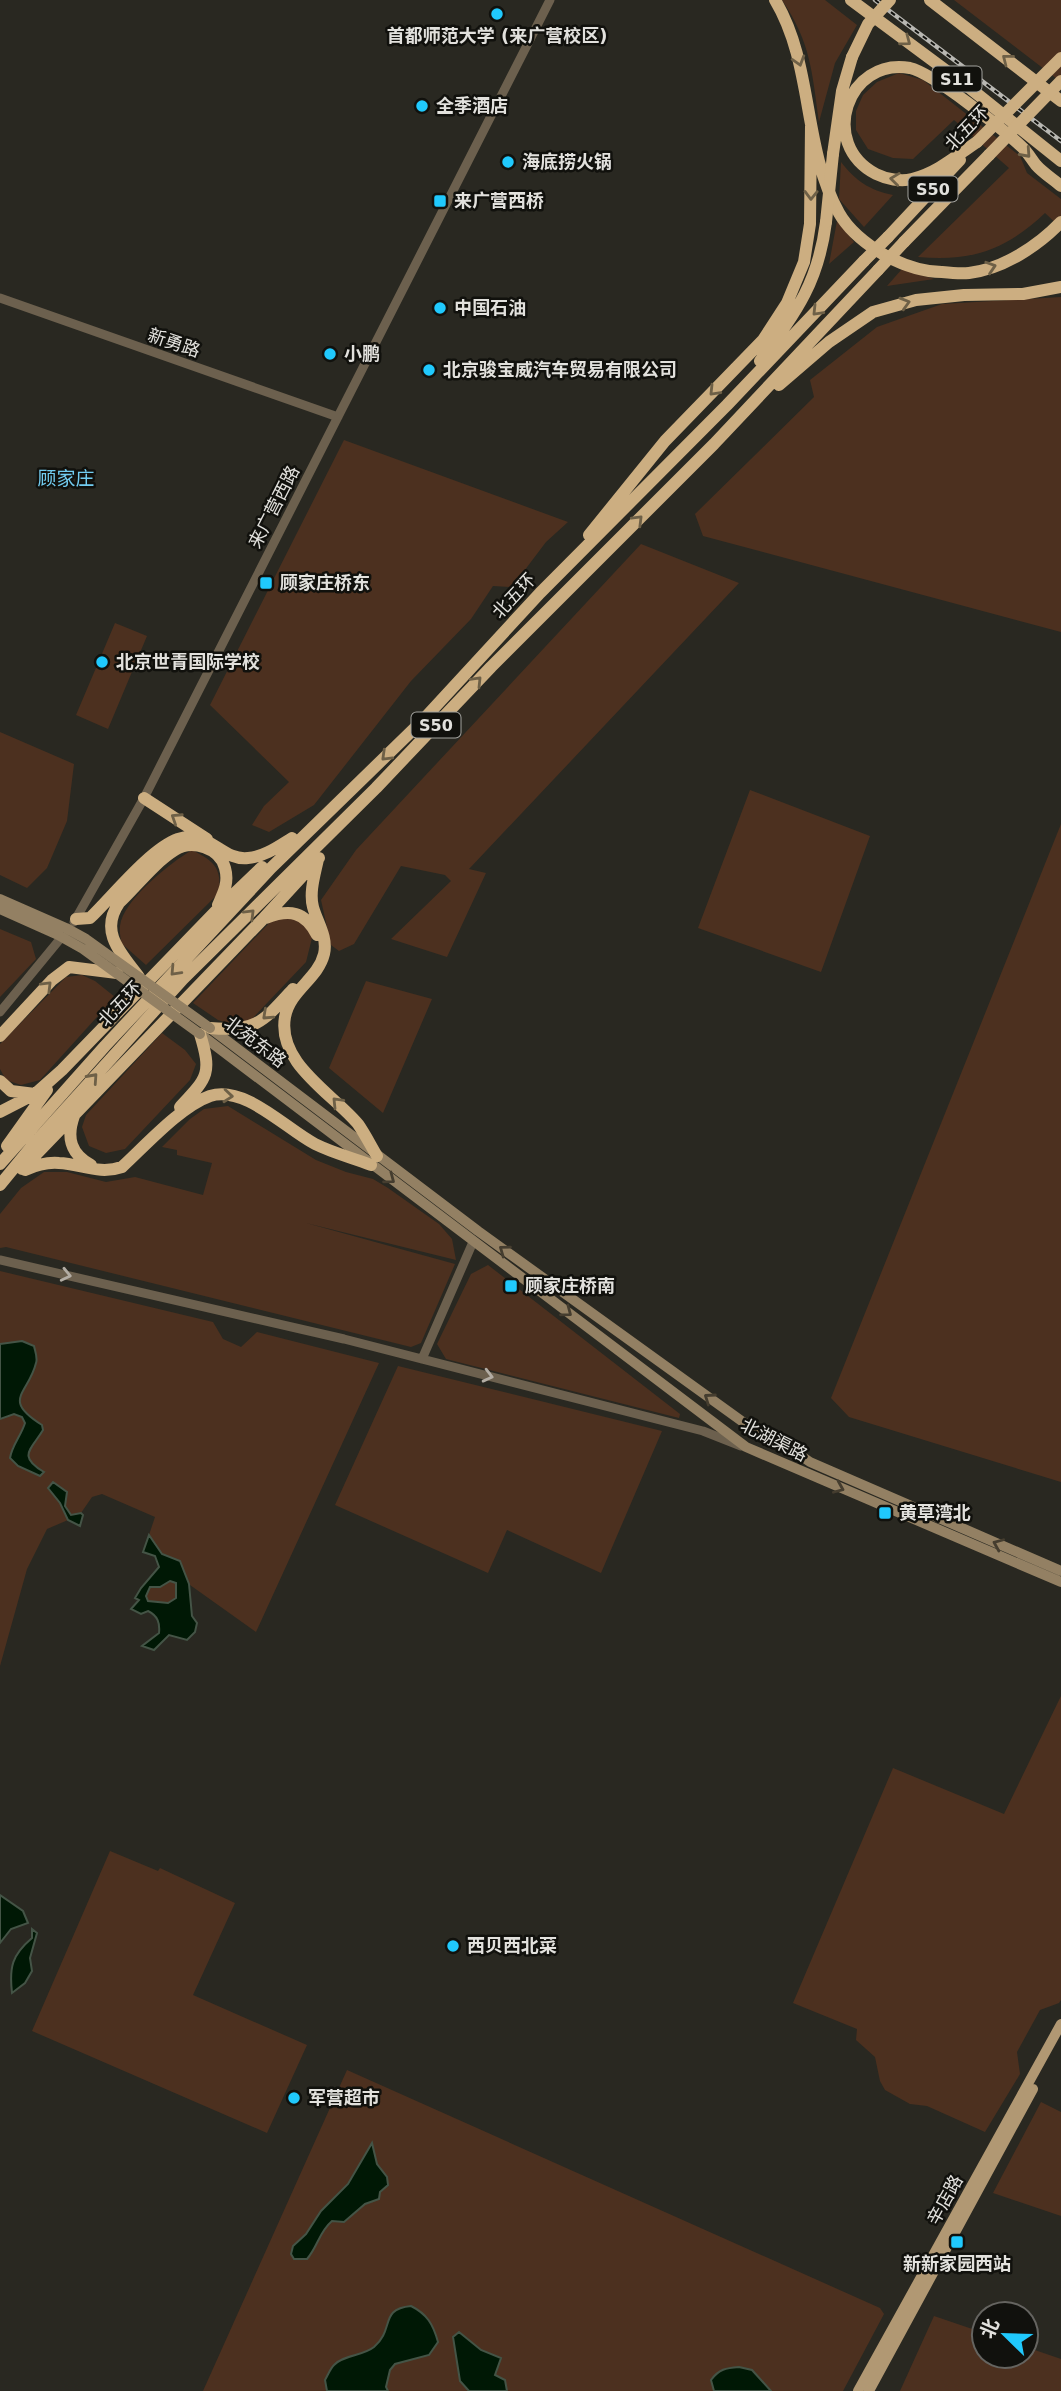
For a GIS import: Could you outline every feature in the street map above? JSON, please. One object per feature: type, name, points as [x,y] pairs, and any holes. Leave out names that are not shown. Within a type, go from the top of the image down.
[{"type":"highway","points":[[775,0],[787,20],[801,65],[811,126],[825,182],[840,215],[858,236],[879,252],[900,263],[936,272],[970,273],[1012,258],[1032,247],[1058,225]]},
{"type":"highway","name":"S11","points":[[851,0],[971,89],[1061,161]]},
{"type":"highway","points":[[727,405],[786,326],[808,290],[822,252],[842,91],[852,57],[868,24],[890,0]]},
{"type":"highway","name":"S11","points":[[930,0],[1061,101]]},
{"type":"highway","name":"北五环","points":[[0,1164],[105,1046],[271,868],[422,721],[540,593],[727,405],[977,142],[1061,58]]},
{"type":"highway","points":[[977,142],[934,172],[910,180],[885,178],[863,167],[849,147],[843,124],[849,101],[861,83],[883,70],[909,68],[929,75],[955,94],[1024,149],[1038,168],[1061,186]]},
{"type":"highway","name":"北五环","points":[[0,1186],[32,1146],[184,979],[714,444],[904,242],[1061,81]]},
{"type":"highway","points":[[540,593],[666,441],[764,340],[787,303],[804,262],[810,224],[811,126]]},
{"type":"highway","points":[[714,444],[829,342],[873,312],[916,300],[964,295],[1023,294],[1061,287]]},
{"type":"highway","points":[[0,1112],[35,1094],[62,1070],[216,911],[292,838],[357,784]]},
{"type":"highway","points":[[0,1186],[18,1173],[262,920],[319,858],[376,788]]},
{"type":"highway","points":[[144,798],[225,853],[248,858],[260,856],[292,838]]},
{"type":"highway","points":[[76,919],[90,918],[167,845],[180,839],[207,839]]},
{"type":"highway","points":[[141,980],[115,943],[110,923],[112,912],[178,848],[198,845],[217,854],[223,861],[226,888],[216,911]]},
{"type":"highway","points":[[319,858],[312,890],[312,905],[322,930],[325,950],[320,967],[290,1003],[285,1018],[285,1036],[289,1052],[301,1068],[360,1126],[374,1161]]},
{"type":"highway","points":[[75,1115],[71,1124],[72,1149],[81,1160],[92,1166],[108,1167],[122,1162],[181,1107],[206,1076],[205,1031],[242,1029],[261,1022],[310,970],[317,958],[319,939],[311,923],[297,914],[282,912],[262,920]]},
{"type":"highway","points":[[0,1035],[52,980],[68,967],[117,973]]},
{"type":"highway","points":[[0,1155],[62,1070]]},
{"type":"highway","points":[[0,1081],[11,1091],[35,1094]]},
{"type":"highway","points":[[18,1173],[39,1164],[56,1162],[98,1171],[122,1167],[190,1107],[212,1096],[224,1095],[236,1095],[316,1144],[374,1161]]},
{"type":"main road","name":"北苑东路","points":[[0,899],[86,939],[374,1161],[473,1242]]},
{"type":"main road","name":"北苑东路","points":[[0,909],[58,935],[205,1031]]},
{"type":"main road","name":"北苑东路","points":[[374,1161],[478,1231]]},
{"type":"main road","name":"北湖渠路","points":[[478,1231],[716,1403],[810,1462],[1061,1571]]},
{"type":"main road","name":"北湖渠路","points":[[473,1242],[746,1447],[1061,1582]]},
{"type":"main road","name":"辛店路","points":[[858,2391],[1061,2024]]},
{"type":"main road","name":"辛店路","points":[[869,2391],[1061,2038]]},
{"type":"street","name":"来广营西路","points":[[0,1012],[76,919],[144,798],[550,0]]},
{"type":"street","name":"新勇路","points":[[0,298],[338,417]]},
{"type":"street","points":[[422,1359],[473,1242]]},
{"type":"street","points":[[0,1260],[422,1359],[703,1431],[746,1447]]},
{"type":"shaded area","points":[[782,0],[825,0],[857,25],[835,63],[819,122],[805,44]]},
{"type":"shaded area","points":[[954,0],[1061,0],[1061,82]]},
{"type":"shaded area","points":[[899,73],[923,80],[1020,156],[1027,173],[1061,199],[1061,228],[1045,213],[1016,236],[987,251],[955,257],[918,257],[1009,168],[954,120],[913,159],[893,158],[868,149],[856,130],[856,111],[863,95],[877,82]]},
{"type":"shaded area","points":[[841,162],[864,184],[893,195],[864,227],[839,199]]},
{"type":"shaded area","points":[[837,221],[854,242],[829,264]]},
{"type":"shaded area","points":[[902,269],[934,279],[887,286]]},
{"type":"shaded area","points":[[1061,297],[1061,632],[703,536],[695,514],[814,397],[810,380],[877,327],[942,304]]},
{"type":"shaded area","points":[[344,440],[568,522],[546,542],[512,587],[493,586],[471,619],[411,681],[314,805],[269,832],[252,825],[264,806],[289,782],[210,705]]},
{"type":"shaded area","points":[[641,544],[739,583],[469,869],[486,873],[447,957],[391,939],[451,881],[445,875],[401,866],[354,944],[339,951],[331,945],[321,900],[356,850]]},
{"type":"shaded area","points":[[115,623],[147,636],[108,729],[76,715]]},
{"type":"shaded area","points":[[0,732],[74,764],[67,821],[47,868],[27,888],[0,875]]},
{"type":"shaded area","points":[[750,790],[870,836],[821,972],[698,928]]},
{"type":"shaded area","points":[[1061,824],[1061,1482],[849,1417],[831,1398]]},
{"type":"shaded area","points":[[192,850],[215,866],[219,877],[219,893],[146,965],[121,943],[120,928],[123,916],[149,883]]},
{"type":"shaded area","points":[[291,918],[305,924],[312,938],[306,962],[251,1020],[231,1024],[218,1020],[193,1003],[272,920]]},
{"type":"shaded area","points":[[0,929],[31,942],[36,959],[0,997]]},
{"type":"shaded area","points":[[82,975],[95,981],[115,997],[40,1080],[21,1085],[6,1080],[0,1069],[0,1044],[66,977]]},
{"type":"shaded area","points":[[366,981],[432,999],[383,1113],[329,1068]]},
{"type":"shaded area","points":[[162,1033],[185,1050],[196,1064],[190,1080],[125,1149],[106,1153],[89,1146],[82,1127],[86,1115]]},
{"type":"shaded area","points":[[228,1106],[316,1160],[373,1179],[439,1224],[452,1239],[456,1260],[306,1223],[455,1264],[421,1343],[411,1347],[6,1247],[0,1248],[0,1214],[21,1188],[44,1172],[67,1172],[106,1182],[135,1177],[203,1195],[212,1163],[177,1155],[177,1150],[162,1147],[204,1109]]},
{"type":"shaded area","points":[[488,1265],[680,1414],[679,1418],[446,1359],[437,1344],[471,1274]]},
{"type":"shaded area","points":[[0,1271],[213,1322],[223,1339],[241,1347],[257,1332],[379,1363],[256,1632],[190,1585],[180,1561],[162,1554],[149,1535],[155,1517],[102,1494],[92,1497],[81,1513],[71,1516],[48,1488],[60,1503],[68,1520],[47,1529],[27,1569],[0,1666],[0,1419],[14,1414],[22,1417],[25,1423],[12,1448],[18,1466],[39,1476],[43,1472],[30,1460],[29,1455],[42,1425],[23,1409],[20,1402],[36,1363],[35,1350],[34,1346],[22,1341],[0,1344]]},
{"type":"shaded area","points":[[22,1341],[34,1346],[37,1357],[20,1402],[23,1409],[42,1425],[43,1430],[29,1452],[31,1462],[44,1472],[40,1476],[18,1466],[10,1458],[25,1423],[22,1417],[14,1414],[0,1419],[0,1344]]},
{"type":"shaded area","points":[[398,1366],[662,1431],[601,1573],[507,1530],[488,1573],[335,1505]]},
{"type":"shaded area","points":[[53,1482],[67,1492],[65,1506],[71,1515],[83,1515],[80,1526],[68,1520],[60,1503],[48,1488]]},
{"type":"shaded area","points":[[149,1535],[162,1554],[180,1561],[189,1584],[192,1616],[197,1623],[195,1632],[187,1640],[169,1635],[154,1650],[142,1646],[159,1633],[158,1620],[148,1611],[141,1614],[131,1609],[139,1600],[135,1598],[141,1588],[159,1567],[155,1556],[143,1552]],"holes":[[[170,1581],[176,1583],[176,1598],[168,1603],[148,1601],[146,1596],[150,1587],[160,1587]]]},
{"type":"shaded area","points":[[170,1581],[176,1583],[176,1598],[168,1603],[148,1601],[146,1596],[150,1587],[160,1587]]},
{"type":"shaded area","points":[[1061,1696],[1061,2000],[1040,2010],[1017,2052],[1020,2074],[985,2132],[927,2106],[910,2104],[885,2090],[880,2081],[875,2057],[856,2040],[857,2029],[793,2003],[893,1768],[1004,1814]]},
{"type":"shaded area","points":[[110,1851],[158,1871],[160,1868],[235,1903],[193,1995],[307,2045],[267,2133],[32,2031]]},
{"type":"shaded area","points":[[0,1895],[23,1911],[28,1923],[11,1929],[0,1943]]},
{"type":"shaded area","points":[[32,1929],[37,1933],[30,1958],[32,1971],[25,1983],[12,1993],[13,1962],[32,1938]]},
{"type":"shaded area","points":[[347,2070],[880,2308],[884,2314],[843,2391],[203,2391]]},
{"type":"shaded area","points":[[1041,2102],[1061,2112],[1061,2216],[993,2193]]},
{"type":"shaded area","points":[[372,2143],[377,2164],[387,2177],[388,2185],[380,2192],[379,2199],[365,2204],[344,2222],[332,2221],[307,2259],[294,2259],[291,2254],[293,2246],[306,2234],[321,2211],[348,2184]]},
{"type":"shaded area","points":[[411,2306],[425,2316],[436,2336],[438,2342],[429,2355],[395,2364],[390,2370],[386,2387],[388,2391],[327,2391],[325,2380],[334,2365],[342,2359],[374,2347],[395,2311]]},
{"type":"shaded area","points":[[934,2316],[970,2328],[970,2370],[1040,2370],[1040,2352],[1061,2359],[1061,2391],[900,2391]]},
{"type":"shaded area","points":[[459,2332],[481,2350],[501,2358],[495,2375],[505,2380],[507,2391],[469,2391],[460,2381],[453,2337]]},
{"type":"shaded area","points":[[739,2367],[752,2370],[771,2391],[714,2391],[711,2380],[717,2373]]},
{"type":"railway","points":[[875,0],[1061,141]]},
{"type":"place","name":"首都师范大学 (来广营校区)","points":[[497,14]]},
{"type":"place","name":"全季酒店","points":[[422,106]]},
{"type":"place","name":"海底捞火锅","points":[[508,162]]},
{"type":"place","name":"来广营西桥","points":[[440,201]]},
{"type":"place","name":"中国石油","points":[[440,308]]},
{"type":"place","name":"小鹏","points":[[330,354]]},
{"type":"place","name":"北京骏宝威汽车贸易有限公司","points":[[429,370]]},
{"type":"place","name":"顾家庄桥东","points":[[266,583]]},
{"type":"place","name":"北京世青国际学校","points":[[102,662]]},
{"type":"place","name":"顾家庄桥南","points":[[511,1286]]},
{"type":"place","name":"黄草湾北","points":[[885,1513]]},
{"type":"place","name":"西贝西北菜","points":[[453,1946]]},
{"type":"place","name":"军营超市","points":[[294,2098]]},
{"type":"place","name":"新新家园西站","points":[[957,2242]]},
{"type":"district","name":"顾家庄","points":[[66,478]]}]
